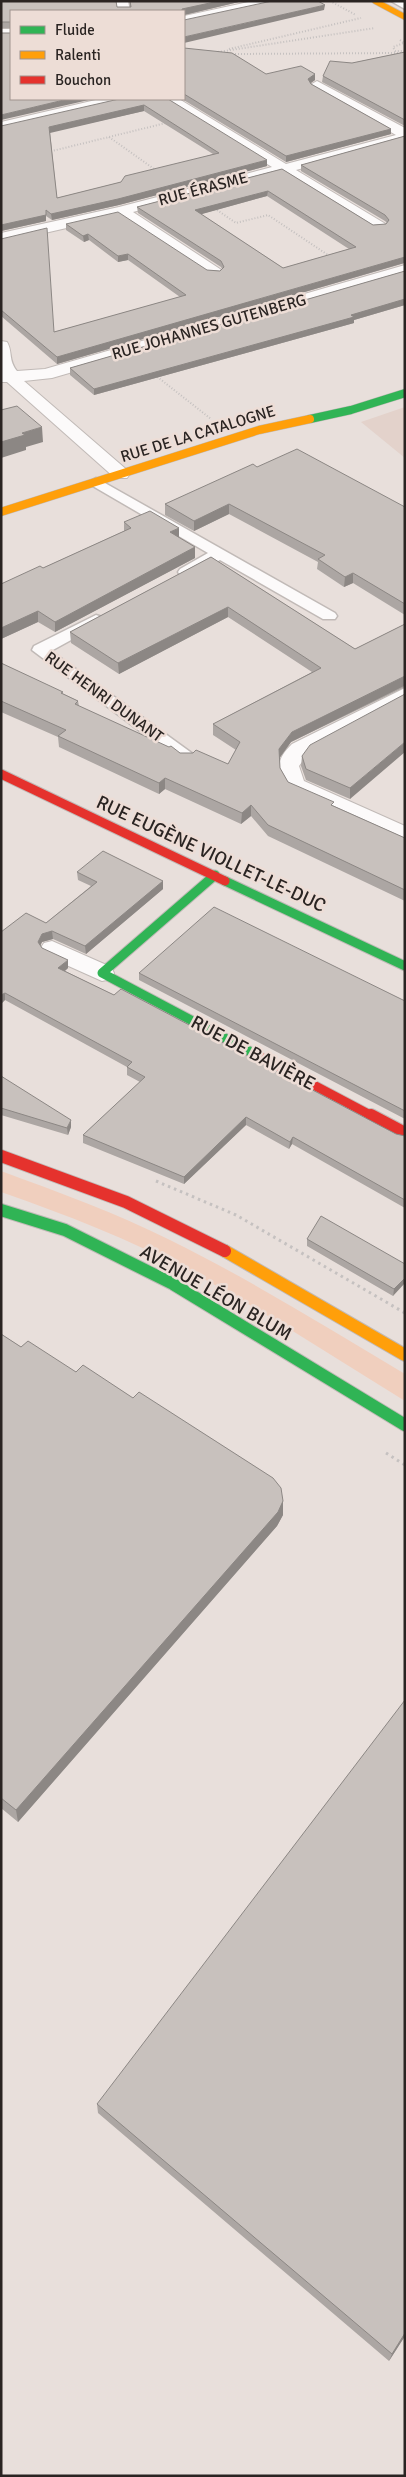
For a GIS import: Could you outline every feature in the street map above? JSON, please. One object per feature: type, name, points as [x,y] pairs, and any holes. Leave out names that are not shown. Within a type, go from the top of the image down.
[{"type":"street","points":[[185,20],[271,1]]},
{"type":"street","points":[[375,1],[405,17]]},
{"type":"street","points":[[317,85],[405,135]]},
{"type":"street","points":[[1,126],[113,100]]},
{"type":"street","points":[[172,100],[379,226]]},
{"type":"street","name":"RUE ÉRASME","points":[[1,238],[121,211],[405,135]]},
{"type":"street","points":[[121,211],[214,272]]},
{"type":"street","name":"RUE JOHANNES GUTENBERG","points":[[7,376],[46,374],[405,270]]},
{"type":"street","points":[[1,346],[2,363],[7,376],[121,474]]},
{"type":"street","name":"RUE DE LA CATALOGNE","points":[[1,512],[259,430],[351,410],[405,392]]},
{"type":"street","points":[[405,694],[300,749],[288,765],[289,775],[296,786],[405,835]]},
{"type":"street","name":"RUE EUGÈNE VIOLLET-LE-DUC","points":[[1,774],[405,966]]},
{"type":"street","points":[[102,974],[215,875]]},
{"type":"street","name":"RUE DE BAVIÈRE","points":[[52,948],[405,1133]]},
{"type":"street","name":"AVENUE LÉON BLUM","points":[[1,1156],[79,1183],[141,1209],[203,1239],[284,1283],[405,1355]]},
{"type":"street","name":"AVENUE LÉON BLUM","points":[[1,1210],[65,1230],[173,1284],[405,1425]]},
{"type":"lane","points":[[396,1],[405,6]]},
{"type":"lane","points":[[96,482],[329,616]]},
{"type":"lane","points":[[169,581],[220,553]]},
{"type":"lane","name":"RUE HENRI DUNANT","points":[[109,613],[40,650],[188,758]]},
{"type":"path","points":[[213,53],[361,18],[330,1]]},
{"type":"path","points":[[213,53],[382,27]]},
{"type":"path","points":[[397,38],[404,43],[393,47],[396,51],[405,52]]},
{"type":"path","points":[[213,53],[405,52]]},
{"type":"path","points":[[108,137],[236,223],[268,215],[367,281]]},
{"type":"path","points":[[124,351],[217,424]]},
{"type":"path","points":[[380,1449],[405,1465]]},
{"type":"shaded area","points":[[405,407],[405,458],[361,422]]},
{"type":"shaded area","points":[[1,1171],[87,1203],[150,1230],[260,1288],[405,1374],[405,1401],[255,1308],[179,1266],[104,1231],[1,1192]]},
{"type":"building","points":[[1,1],[116,1],[117,7],[131,7],[130,1],[219,1],[182,10],[10,10],[10,22],[1,22]]},
{"type":"building","points":[[272,1],[318,1],[325,5],[185,37],[185,20]]},
{"type":"building","points":[[1,33],[10,33],[10,100],[64,100],[1,115]]},
{"type":"building","points":[[185,48],[232,53],[266,74],[301,66],[315,74],[308,79],[311,84],[391,129],[286,156],[185,95]]},
{"type":"building","points":[[405,52],[405,120],[323,76],[330,61],[352,63]]},
{"type":"building","points":[[115,100],[170,100],[267,160],[118,199],[51,214],[46,210],[46,215],[1,225],[1,126]],"holes":[[[144,105],[219,153],[125,176],[121,182],[57,198],[49,127]]]},
{"type":"building","points":[[405,136],[405,257],[57,357],[1,310],[1,239],[47,228],[54,332],[186,295],[128,254],[118,256],[88,234],[83,236],[66,224],[118,212],[207,270],[220,271],[224,267],[221,261],[137,207],[282,169],[373,225],[386,224],[389,220],[385,215],[301,165]],"holes":[[[268,191],[356,247],[283,268],[195,210]]]},
{"type":"building","points":[[405,271],[405,299],[351,315],[354,317],[94,389],[70,368]]},
{"type":"building","points":[[17,406],[42,427],[22,433],[25,435],[1,442],[1,410]]},
{"type":"building","points":[[297,449],[405,507],[405,604],[353,573],[345,577],[318,559],[325,555],[229,504],[194,521],[165,504],[253,464],[257,467]]},
{"type":"building","points":[[150,511],[179,528],[170,532],[195,547],[55,622],[38,611],[1,628],[1,584],[40,566],[43,568],[131,528],[124,522]]},
{"type":"building","points":[[211,557],[355,649],[405,624],[405,676],[292,732],[279,749],[280,768],[288,782],[334,802],[331,805],[405,838],[405,890],[268,825],[251,805],[242,813],[165,778],[159,783],[58,736],[66,730],[1,701],[1,663],[63,692],[61,693],[78,701],[75,704],[169,747],[171,746],[180,753],[193,753],[196,750],[228,764],[240,742],[213,724],[321,668],[228,607],[118,663],[70,632]]},
{"type":"building","points":[[405,694],[405,742],[350,788],[306,769],[302,756],[310,745]]},
{"type":"building","points":[[103,851],[163,881],[85,946],[52,931],[42,934],[38,942],[42,948],[68,960],[58,968],[114,995],[121,989],[396,1134],[405,1136],[405,1200],[293,1137],[290,1142],[246,1117],[184,1177],[83,1135],[145,1077],[127,1067],[132,1062],[5,993],[1,995],[1,932],[26,913],[46,923],[97,882],[77,872]]},
{"type":"building","points":[[214,907],[405,1001],[405,1111],[139,973]]},
{"type":"building","points":[[1,1076],[71,1120],[67,1128],[1,1108]]},
{"type":"building","points":[[321,1216],[405,1264],[405,1278],[394,1289],[307,1239]]},
{"type":"building","points":[[1,1334],[21,1347],[28,1341],[76,1372],[83,1365],[133,1398],[139,1392],[273,1478],[281,1488],[283,1501],[278,1512],[16,1810],[1,1798]]},
{"type":"building","points":[[405,1700],[405,2333],[392,2354],[97,2104]]},
{"type":"traffic: fast","points":[[310,419],[351,410],[405,393]]},
{"type":"traffic: fast","points":[[215,875],[102,973],[255,1054]]},
{"type":"traffic: fast","points":[[225,881],[405,966]]},
{"type":"traffic: fast","points":[[1,1210],[65,1230],[173,1284],[405,1425]]},
{"type":"traffic: slow","points":[[375,1],[405,17]]},
{"type":"traffic: slow","points":[[1,512],[259,430],[310,419]]},
{"type":"traffic: slow","points":[[225,1251],[405,1355]]},
{"type":"traffic: jam","points":[[1,774],[225,881]]},
{"type":"traffic: jam","points":[[255,1054],[405,1133]]},
{"type":"traffic: jam","points":[[1,1156],[126,1202],[225,1251]]}]
